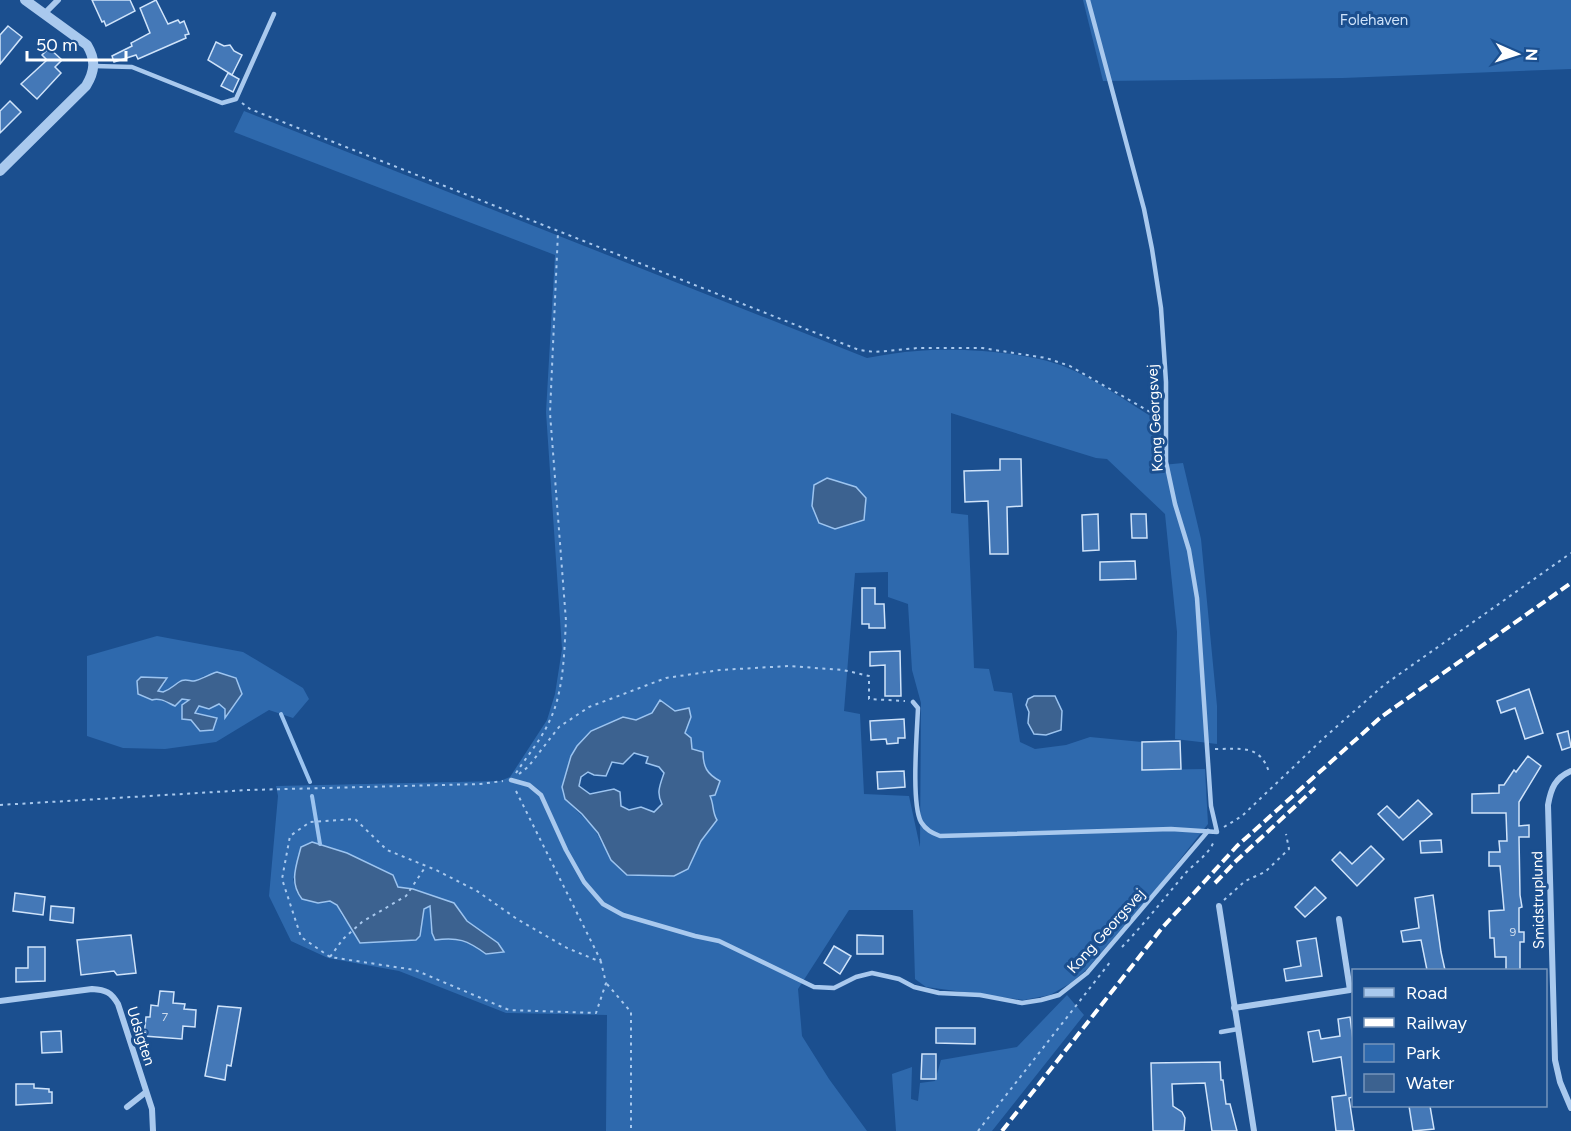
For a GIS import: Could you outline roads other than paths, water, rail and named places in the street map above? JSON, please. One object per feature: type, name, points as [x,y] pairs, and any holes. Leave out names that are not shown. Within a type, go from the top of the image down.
[{"type":"street","points":[[0,171],[86,86],[92,76],[94,66],[92,54],[87,45],[25,0]]},
{"type":"street","points":[[44,14],[58,0]]},
{"type":"street","name":"Smidstruplund","points":[[1571,771],[1562,775],[1551,786],[1548,805],[1554,1060],[1571,1108]]},
{"type":"street","points":[[1219,906],[1254,1131]]},
{"type":"street","points":[[1234,1008],[1350,990],[1339,919]]},
{"type":"street","name":"Udsigten","points":[[0,1001],[92,989],[104,990],[112,994],[118,1004],[152,1109],[153,1131]]},
{"type":"street","points":[[127,1107],[146,1092]]},
{"type":"lane","name":"Kong Georgsvej","points":[[511,780],[529,785],[542,795],[566,850],[584,882],[603,904],[623,915],[719,941],[814,987],[834,988],[856,977],[872,973],[899,979],[914,987],[939,993],[980,995],[1022,1003],[1059,995],[1087,973],[1208,831],[1216,832],[1212,806],[1197,598],[1190,550],[1175,504],[1166,462],[1166,382],[1161,308],[1152,249],[1144,209],[1088,0]]},
{"type":"lane","points":[[94,66],[132,67],[222,103],[236,99],[274,14]]},
{"type":"lane","points":[[913,702],[918,708],[916,806],[922,823],[931,833],[940,836],[1171,829],[1208,831]]},
{"type":"lane","points":[[1221,1032],[1238,1029]]},
{"type":"water","points":[[827,478],[856,487],[866,498],[864,520],[835,529],[819,523],[812,506],[814,485]]},
{"type":"water","points":[[217,672],[236,678],[242,694],[225,718],[225,709],[219,704],[209,709],[199,706],[195,713],[217,718],[213,730],[200,731],[191,720],[182,719],[182,705],[189,700],[182,699],[175,706],[138,694],[137,681],[141,677],[167,678],[158,691],[163,692],[181,681],[194,681]]},
{"type":"water","points":[[1034,696],[1055,696],[1062,711],[1061,730],[1046,735],[1034,734],[1028,723],[1029,712],[1026,705],[1028,699]]},
{"type":"water","points":[[660,700],[675,711],[689,708],[691,717],[685,733],[691,738],[692,749],[703,752],[705,766],[709,773],[720,781],[715,795],[710,796],[717,820],[701,841],[688,869],[674,876],[627,875],[611,860],[598,833],[565,799],[562,787],[571,756],[591,731],[623,717],[636,720],[652,713]],"holes":[[[634,753],[648,757],[646,763],[659,767],[664,773],[659,793],[662,804],[654,812],[641,807],[629,810],[621,806],[620,792],[614,789],[590,794],[579,786],[581,777],[588,772],[606,776],[612,762],[623,764]]]},
{"type":"water","points":[[312,842],[347,853],[393,875],[398,887],[413,889],[454,903],[467,921],[498,943],[504,952],[486,954],[462,941],[435,940],[432,933],[430,906],[424,909],[420,936],[416,940],[360,943],[337,905],[330,901],[318,903],[302,899],[298,893],[295,881],[297,861],[301,847]]},
{"type":"waterway","points":[[281,714],[310,782]]},
{"type":"waterway","points":[[312,796],[320,844]]},
{"type":"railway","points":[[1002,1131],[1162,928],[1237,846],[1381,717],[1571,583]]},
{"type":"railway","points":[[1215,883],[1315,788]]},
{"type":"park label","name":"Folehaven","points":[[1374,20]]}]
